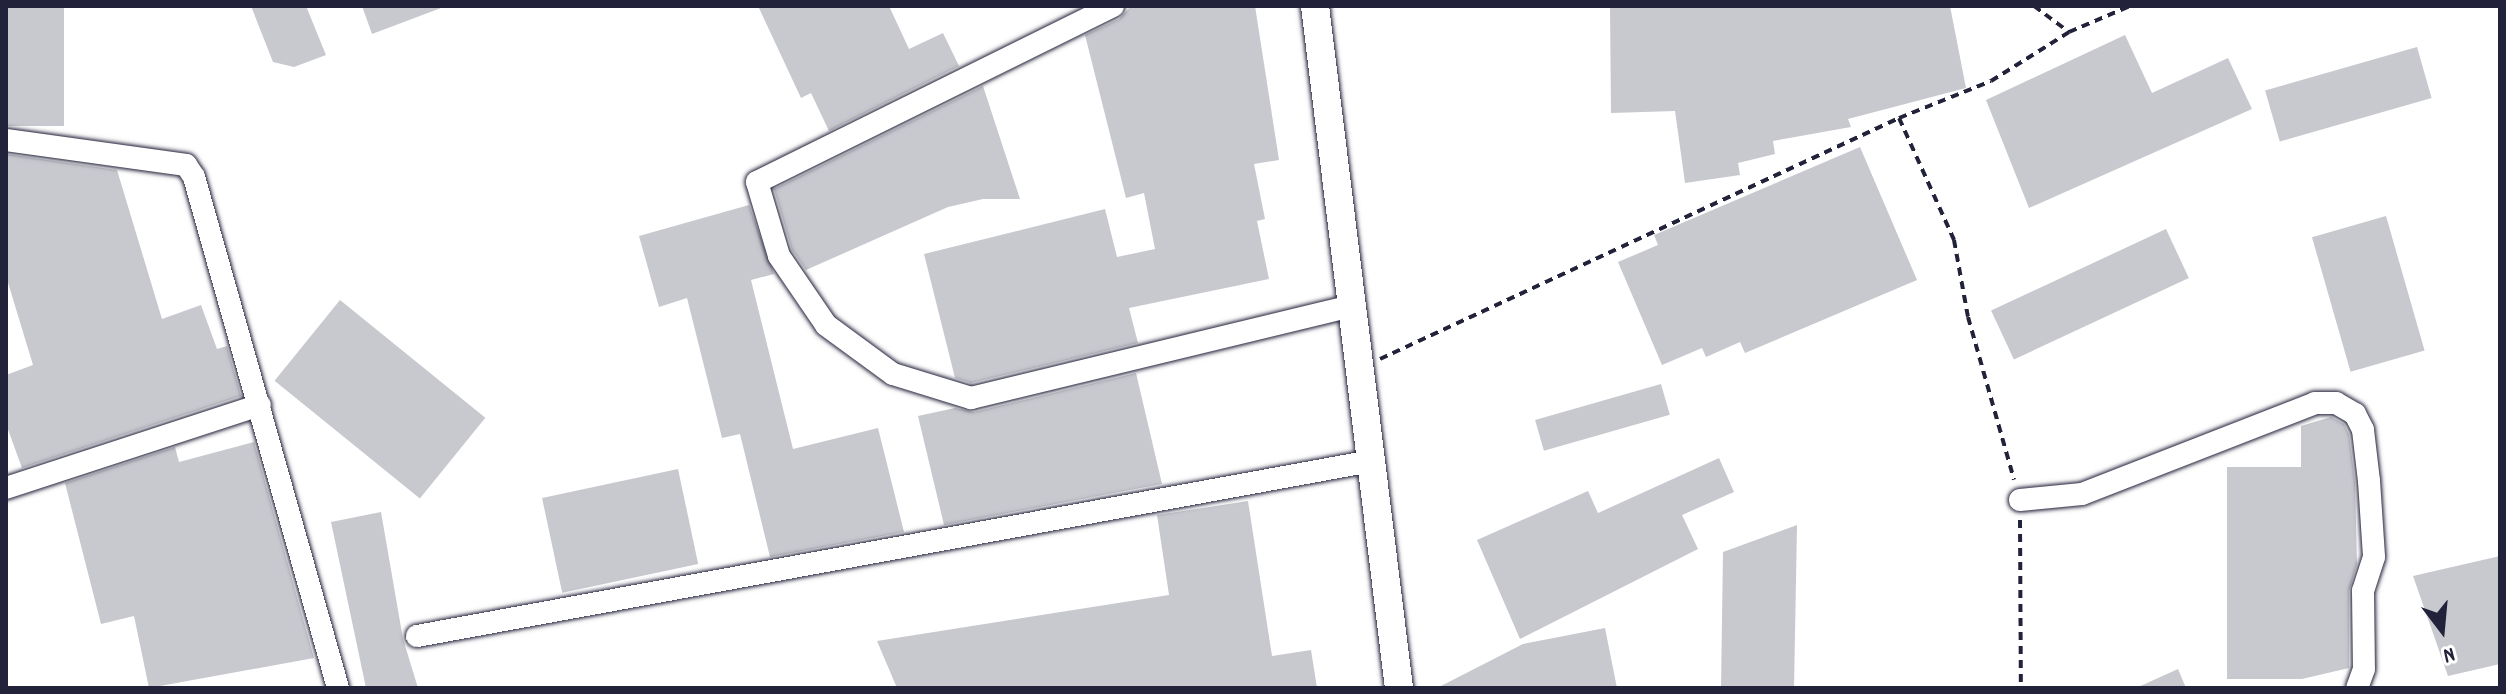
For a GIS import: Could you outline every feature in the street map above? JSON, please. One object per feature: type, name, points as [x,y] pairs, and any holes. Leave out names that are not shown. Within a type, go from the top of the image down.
[{"type":"street","points":[[1113,6],[757,182],[779,256],[826,325],[893,374],[971,398],[1352,306]]},
{"type":"street","points":[[1315,6],[1399,688]]},
{"type":"street","points":[[6,140],[186,165],[194,177],[338,688]]},
{"type":"street","points":[[2020,500],[2082,494],[2315,403],[2336,403],[2355,414],[2363,430],[2369,481],[2374,557],[2363,591],[2364,669],[2357,688]]},
{"type":"street","points":[[6,488],[260,405]]},
{"type":"street","points":[[417,636],[1371,461]]},
{"type":"path","points":[[2034,6],[2069,32]]},
{"type":"path","points":[[1360,369],[1899,118],[1991,81],[2069,32],[2130,6]]},
{"type":"path","points":[[1899,118],[1954,240],[1968,317],[2020,500],[2021,688]]},
{"type":"building","points":[[6,6],[64,6],[64,126],[6,126]]},
{"type":"building","points":[[251,6],[306,6],[326,55],[294,67],[273,62]]},
{"type":"building","points":[[362,6],[441,6],[441,8],[372,34]]},
{"type":"building","points":[[758,6],[889,6],[909,49],[943,33],[959,66],[829,131],[811,93],[801,98]]},
{"type":"building","points":[[1131,6],[1255,6],[1279,160],[1254,164],[1265,219],[1257,221],[1269,279],[1129,308],[1138,343],[971,383],[955,378],[924,254],[1105,209],[1117,257],[1155,249],[1144,193],[1126,198],[1085,35],[1119,19]]},
{"type":"building","points":[[1610,6],[1950,6],[1966,88],[1848,119],[1851,127],[1773,141],[1775,154],[1738,163],[1740,175],[1685,183],[1675,111],[1611,113]]},
{"type":"building","points":[[2125,35],[2152,93],[2228,58],[2252,109],[2029,208],[1986,100]]},
{"type":"building","points":[[2417,47],[2432,98],[2280,141],[2265,91]]},
{"type":"building","points":[[983,86],[1020,199],[983,199],[948,207],[806,270],[792,250],[774,189]]},
{"type":"building","points":[[1860,147],[1917,280],[1745,353],[1740,342],[1706,357],[1702,348],[1662,365],[1618,262],[1658,245],[1654,235]]},
{"type":"building","points":[[6,154],[117,170],[162,319],[201,305],[217,349],[227,346],[241,396],[22,468],[6,424],[6,375],[33,365],[6,276]]},
{"type":"building","points":[[749,205],[774,274],[751,280],[793,449],[878,428],[904,532],[770,557],[740,434],[722,438],[687,298],[659,307],[639,236]]},
{"type":"building","points":[[2386,216],[2425,351],[2351,372],[2312,237]]},
{"type":"building","points":[[2166,229],[2189,278],[2014,360],[1991,311]]},
{"type":"building","points":[[340,300],[485,418],[420,499],[275,381]]},
{"type":"building","points":[[1136,373],[1162,484],[944,525],[918,416],[955,408],[974,412]]},
{"type":"building","points":[[1661,384],[1670,415],[1544,451],[1535,420]]},
{"type":"building","points":[[2331,417],[2344,424],[2349,434],[2355,482],[2357,564],[2349,591],[2349,668],[2302,679],[2227,679],[2227,467],[2301,467],[2301,426]]},
{"type":"building","points":[[254,442],[314,658],[149,688],[134,616],[101,624],[65,483],[175,447],[179,462]]},
{"type":"building","points":[[1719,458],[1734,492],[1682,515],[1698,549],[1520,639],[1477,540],[1588,491],[1598,513]]},
{"type":"building","points":[[678,469],[698,564],[562,593],[542,498]]},
{"type":"building","points":[[1248,501],[1272,656],[1311,650],[1317,688],[897,688],[877,641],[1169,595],[1157,515]]},
{"type":"building","points":[[381,512],[403,639],[418,688],[366,688],[331,522]]},
{"type":"building","points":[[1797,525],[1794,688],[1721,688],[1723,552]]},
{"type":"building","points":[[2500,556],[2500,664],[2448,676],[2413,576]]},
{"type":"building","points":[[1605,628],[1617,688],[1437,688],[1523,644]]},
{"type":"building","points":[[2178,669],[2186,688],[2136,688]]}]
